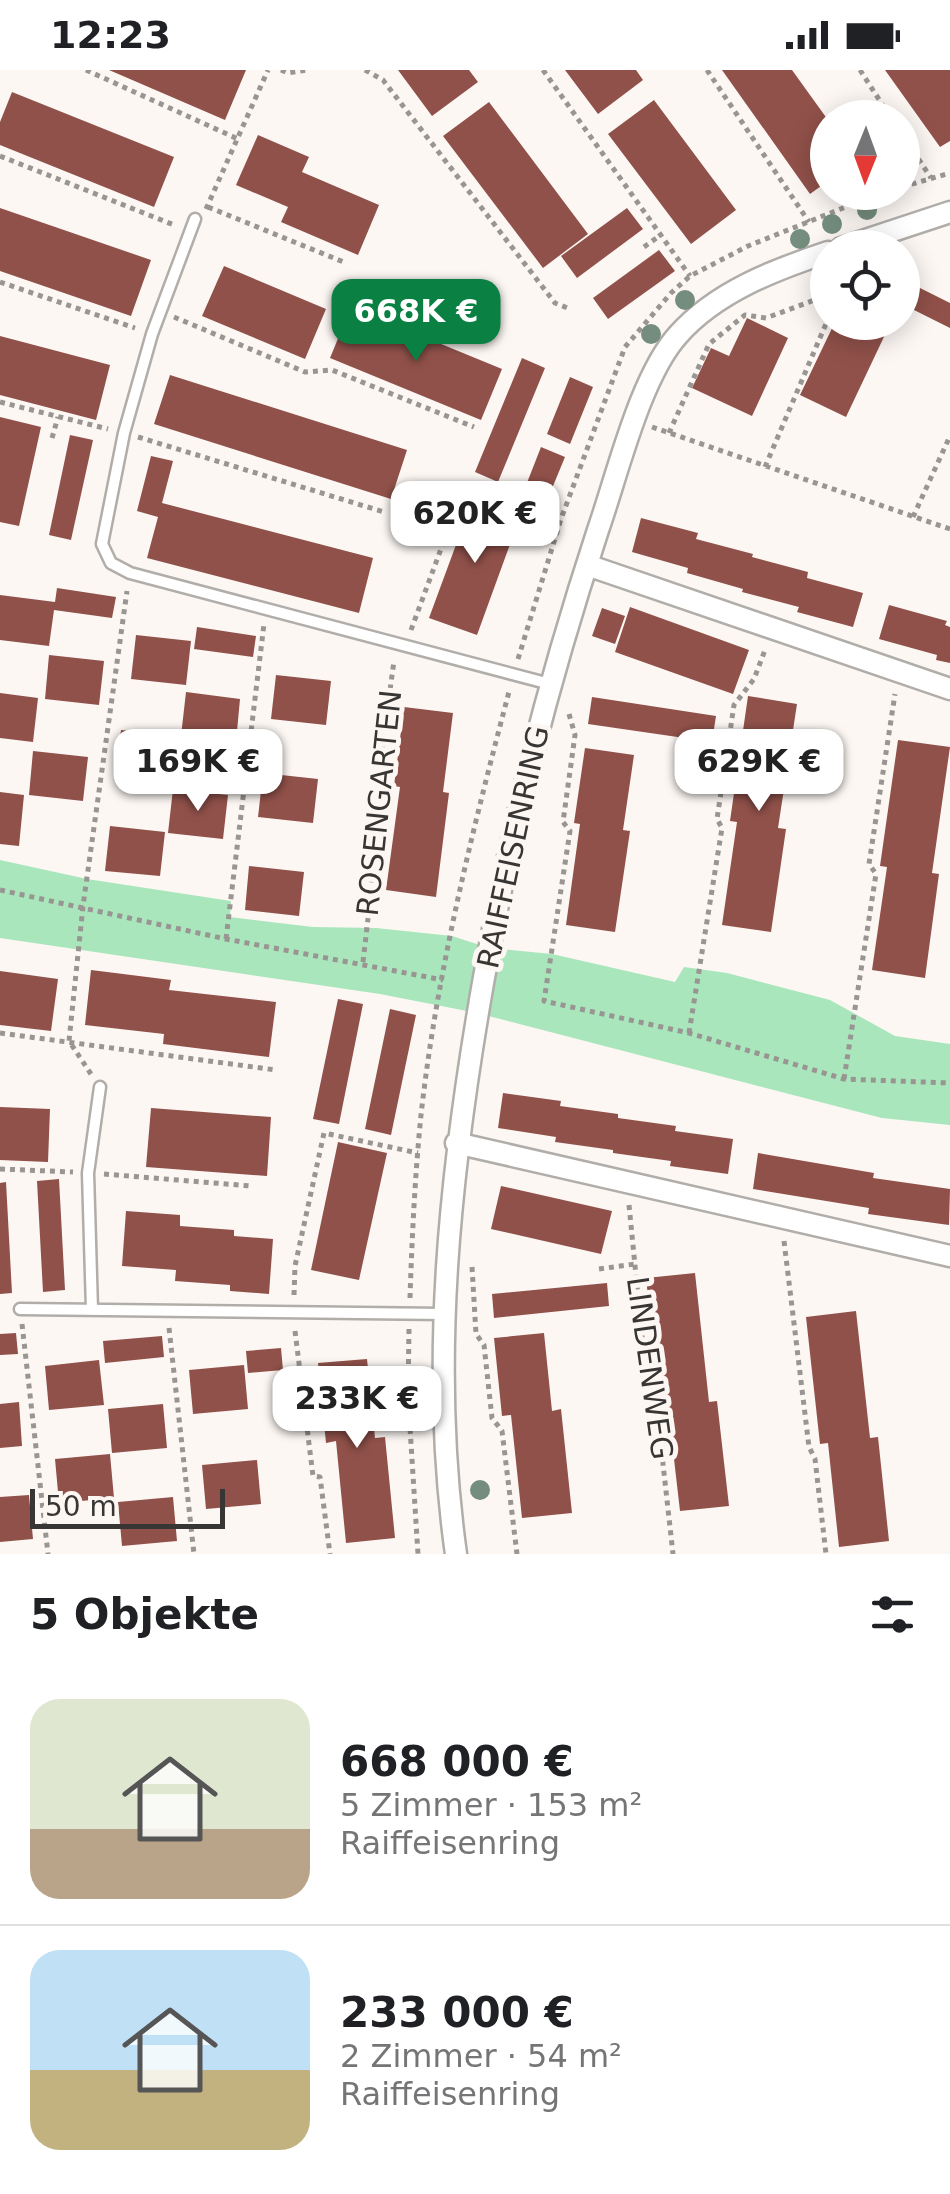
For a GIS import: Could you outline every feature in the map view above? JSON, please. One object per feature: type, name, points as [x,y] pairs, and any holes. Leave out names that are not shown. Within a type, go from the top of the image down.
[{"type":"street","points":[[895,230],[950,212]]},
{"type":"street","name":"RAIFFEISENRING","points":[[456,1554],[446,1420],[444,1314],[456,1142],[489,948],[529,760],[587,565],[634,422],[656,370],[676,336],[723,296],[810,258]]},
{"type":"street","points":[[587,565],[950,690]]},
{"type":"street","points":[[456,1142],[950,1256]]},
{"type":"lane","points":[[130,573],[111,563],[102,544],[124,433],[152,334],[192,225]]},
{"type":"lane","name":"ROSENGARTEN","points":[[130,573],[550,684]]},
{"type":"lane","points":[[92,1310],[88,1173],[100,1087]]},
{"type":"lane","points":[[20,1310],[444,1314]]},
{"type":"path","points":[[86,70],[238,139]]},
{"type":"path","points":[[0,156],[192,225],[208,207],[268,70]]},
{"type":"path","points":[[281,70],[307,70]]},
{"type":"path","points":[[364,70],[384,80],[555,303],[570,309]]},
{"type":"path","points":[[542,70],[690,276]]},
{"type":"path","points":[[707,70],[810,222]]},
{"type":"path","points":[[860,70],[880,100]]},
{"type":"path","points":[[920,160],[932,178]]},
{"type":"path","points":[[920,182],[950,173]]},
{"type":"path","points":[[208,207],[346,263]]},
{"type":"path","points":[[644,247],[662,234]]},
{"type":"path","points":[[0,282],[152,334]]},
{"type":"path","points":[[669,433],[709,344],[746,315],[766,318],[810,302]]},
{"type":"path","points":[[160,311],[305,372],[332,370],[474,427]]},
{"type":"path","points":[[765,467],[819,340]]},
{"type":"path","points":[[0,402],[124,433],[384,512]]},
{"type":"path","points":[[52,438],[58,416]]},
{"type":"path","points":[[634,422],[950,529]]},
{"type":"path","points":[[914,517],[950,436]]},
{"type":"path","name":"ROSENGARTEN","points":[[362,962],[379,823],[372,821],[394,662],[404,646],[465,484],[560,518]]},
{"type":"path","points":[[506,499],[510,487]]},
{"type":"path","points":[[555,535],[572,541]]},
{"type":"path","points":[[100,1087],[69,1041],[83,906],[130,573]]},
{"type":"path","points":[[226,939],[266,609]]},
{"type":"path","points":[[688,1033],[722,828],[718,819],[734,706],[754,680],[772,629]]},
{"type":"path","points":[[844,1079],[876,874],[869,864],[898,672]]},
{"type":"path","points":[[571,702],[568,718],[575,734],[563,822],[570,831],[544,1001],[688,1033],[844,1079],[950,1083]]},
{"type":"path","points":[[726,704],[734,706]]},
{"type":"path","points":[[0,890],[226,939],[443,980],[418,1153],[410,1313],[408,1396],[418,1554]]},
{"type":"path","points":[[0,1033],[276,1070]]},
{"type":"path","points":[[330,1554],[320,1476],[313,1476],[293,1312],[295,1266],[324,1132],[418,1153]]},
{"type":"path","points":[[0,1169],[251,1186]]},
{"type":"path","name":"LINDENWEG","points":[[627,1182],[649,1407],[658,1418],[674,1554]]},
{"type":"path","points":[[781,1217],[826,1554]]},
{"type":"path","points":[[472,1264],[476,1334],[484,1345],[492,1418],[502,1431],[517,1554]]},
{"type":"path","points":[[599,1268],[635,1264]]},
{"type":"path","points":[[20,1310],[48,1554]]},
{"type":"path","points":[[167,1311],[194,1554]]},
{"type":"green space","points":[[0,860],[87,879],[231,901],[230,917],[452,936],[489,948],[552,954],[675,982],[684,967],[727,973],[830,1000],[895,1036],[950,1044],[950,1125],[882,1118],[477,1013],[380,994],[0,938]]},
{"type":"building","points":[[109,70],[246,70],[225,120]]},
{"type":"building","points":[[398,70],[469,70],[478,82],[432,116]]},
{"type":"building","points":[[565,70],[636,70],[643,80],[598,114]]},
{"type":"building","points":[[722,70],[792,70],[814,100],[810,100],[810,194]]},
{"type":"building","points":[[885,70],[950,70],[950,141],[940,147],[920,119],[920,100],[906,100]]},
{"type":"building","points":[[12,92],[174,157],[154,207],[0,145],[0,122]]},
{"type":"building","points":[[654,100],[736,210],[691,244],[608,134]]},
{"type":"building","points":[[489,102],[588,234],[543,268],[443,136]]},
{"type":"building","points":[[258,135],[309,157],[302,172],[379,205],[358,255],[281,222],[288,207],[236,185]]},
{"type":"building","points":[[0,208],[151,260],[131,316],[0,271]]},
{"type":"building","points":[[627,208],[643,229],[577,278],[561,256]]},
{"type":"building","points":[[659,250],[675,271],[608,319],[593,298]]},
{"type":"building","points":[[224,266],[326,309],[305,359],[202,316]]},
{"type":"building","points":[[920,288],[950,303],[950,328],[920,313]]},
{"type":"building","points":[[351,307],[502,369],[481,420],[330,358]]},
{"type":"building","points":[[747,318],[788,338],[752,416],[692,388],[711,348],[729,356]]},
{"type":"building","points":[[0,336],[110,365],[96,420],[0,395]]},
{"type":"building","points":[[826,340],[882,340],[846,417],[800,395]]},
{"type":"building","points":[[522,358],[545,368],[498,482],[475,472]]},
{"type":"building","points":[[170,375],[407,450],[391,499],[154,424]]},
{"type":"building","points":[[570,377],[593,387],[570,444],[547,434]]},
{"type":"building","points":[[0,417],[41,427],[19,526],[0,522]]},
{"type":"building","points":[[70,435],[93,440],[71,540],[49,535]]},
{"type":"building","points":[[541,447],[565,457],[546,503],[523,493]]},
{"type":"building","points":[[151,456],[173,461],[162,503],[373,558],[359,613],[147,558],[158,517],[137,511]]},
{"type":"building","points":[[474,496],[521,514],[477,635],[429,618]]},
{"type":"building","points":[[641,518],[698,533],[696,539],[753,554],[752,557],[808,572],[807,578],[863,593],[853,627],[797,612],[799,607],[742,592],[743,589],[687,573],[688,568],[632,552]]},
{"type":"building","points":[[57,588],[116,597],[112,618],[54,610],[49,646],[0,640],[0,595],[55,602]]},
{"type":"building","points":[[889,605],[947,621],[950,663],[936,660],[937,655],[879,639]]},
{"type":"building","points":[[630,607],[749,650],[733,694],[615,652]]},
{"type":"building","points":[[602,608],[625,616],[615,644],[592,636]]},
{"type":"building","points":[[197,627],[256,636],[253,657],[194,649]]},
{"type":"building","points":[[136,635],[191,641],[186,685],[131,679]]},
{"type":"building","points":[[49,655],[104,661],[99,705],[45,699]]},
{"type":"building","points":[[276,675],[331,681],[326,725],[271,719]]},
{"type":"building","points":[[186,692],[240,699],[236,742],[181,736]]},
{"type":"building","points":[[0,693],[38,698],[33,742],[0,738]]},
{"type":"building","points":[[748,696],[797,704],[778,828],[786,829],[771,932],[722,925],[737,822],[730,821]]},
{"type":"building","points":[[592,697],[716,716],[712,742],[588,724]]},
{"type":"building","points":[[404,707],[453,713],[443,792],[449,793],[436,897],[386,890],[400,787],[394,786]]},
{"type":"building","points":[[121,730],[176,736],[171,780],[116,774]]},
{"type":"building","points":[[898,740],[950,747],[932,873],[939,874],[925,978],[872,970],[887,867],[880,866]]},
{"type":"building","points":[[585,748],[634,755],[623,830],[630,831],[615,932],[566,925],[580,824],[574,823]]},
{"type":"building","points":[[33,751],[88,757],[83,801],[29,795]]},
{"type":"building","points":[[263,773],[318,779],[313,823],[258,817]]},
{"type":"building","points":[[173,789],[228,795],[223,839],[168,833]]},
{"type":"building","points":[[0,792],[24,795],[19,846],[0,844]]},
{"type":"building","points":[[110,826],[165,832],[160,876],[105,871]]},
{"type":"building","points":[[249,866],[304,872],[299,916],[245,910]]},
{"type":"building","points":[[91,970],[171,980],[169,990],[276,1002],[269,1057],[163,1044],[164,1034],[85,1025]]},
{"type":"building","points":[[0,971],[58,979],[51,1031],[0,1025]]},
{"type":"building","points":[[338,999],[363,1004],[339,1124],[313,1119]]},
{"type":"building","points":[[390,1009],[416,1015],[391,1135],[365,1129]]},
{"type":"building","points":[[503,1093],[561,1101],[560,1106],[618,1114],[618,1118],[676,1126],[675,1131],[733,1139],[728,1174],[670,1166],[671,1161],[555,1142],[556,1137],[498,1128]]},
{"type":"building","points":[[0,1107],[50,1109],[48,1162],[0,1160]]},
{"type":"building","points":[[151,1108],[271,1117],[267,1176],[146,1167]]},
{"type":"building","points":[[338,1142],[387,1153],[359,1280],[311,1270]]},
{"type":"building","points":[[758,1153],[874,1173],[873,1178],[950,1189],[949,1225],[868,1214],[869,1208],[753,1189]]},
{"type":"building","points":[[59,1179],[65,1290],[43,1292],[37,1181]]},
{"type":"building","points":[[6,1182],[12,1293],[0,1294],[0,1183]]},
{"type":"building","points":[[501,1186],[612,1211],[601,1254],[491,1229]]},
{"type":"building","points":[[126,1211],[180,1215],[180,1226],[234,1230],[234,1236],[273,1239],[269,1294],[230,1291],[230,1285],[175,1281],[176,1270],[122,1266]]},
{"type":"building","points":[[695,1273],[709,1402],[717,1401],[729,1506],[680,1511],[668,1407],[660,1407],[646,1278]]},
{"type":"building","points":[[607,1283],[609,1306],[494,1318],[492,1294]]},
{"type":"building","points":[[856,1311],[870,1438],[878,1437],[889,1541],[839,1547],[828,1443],[820,1444],[806,1317]]},
{"type":"building","points":[[16,1333],[18,1354],[0,1355],[0,1334]]},
{"type":"building","points":[[544,1333],[552,1411],[561,1409],[572,1513],[522,1518],[511,1415],[502,1416],[494,1338]]},
{"type":"building","points":[[162,1336],[164,1357],[105,1363],[103,1341]]},
{"type":"building","points":[[281,1348],[283,1370],[248,1373],[246,1351]]},
{"type":"building","points":[[367,1359],[375,1438],[385,1437],[395,1538],[346,1543],[336,1441],[326,1443],[318,1363]]},
{"type":"building","points":[[99,1360],[104,1405],[49,1410],[45,1366]]},
{"type":"building","points":[[244,1365],[248,1409],[193,1414],[189,1370]]},
{"type":"building","points":[[19,1402],[22,1446],[0,1448],[0,1404]]},
{"type":"building","points":[[163,1404],[167,1448],[112,1453],[108,1409]]},
{"type":"building","points":[[110,1454],[114,1498],[59,1503],[55,1459]]},
{"type":"building","points":[[257,1460],[261,1504],[206,1509],[202,1465]]},
{"type":"building","points":[[29,1495],[33,1539],[0,1542],[0,1497]]},
{"type":"building","points":[[173,1497],[177,1541],[122,1546],[118,1502]]}]
